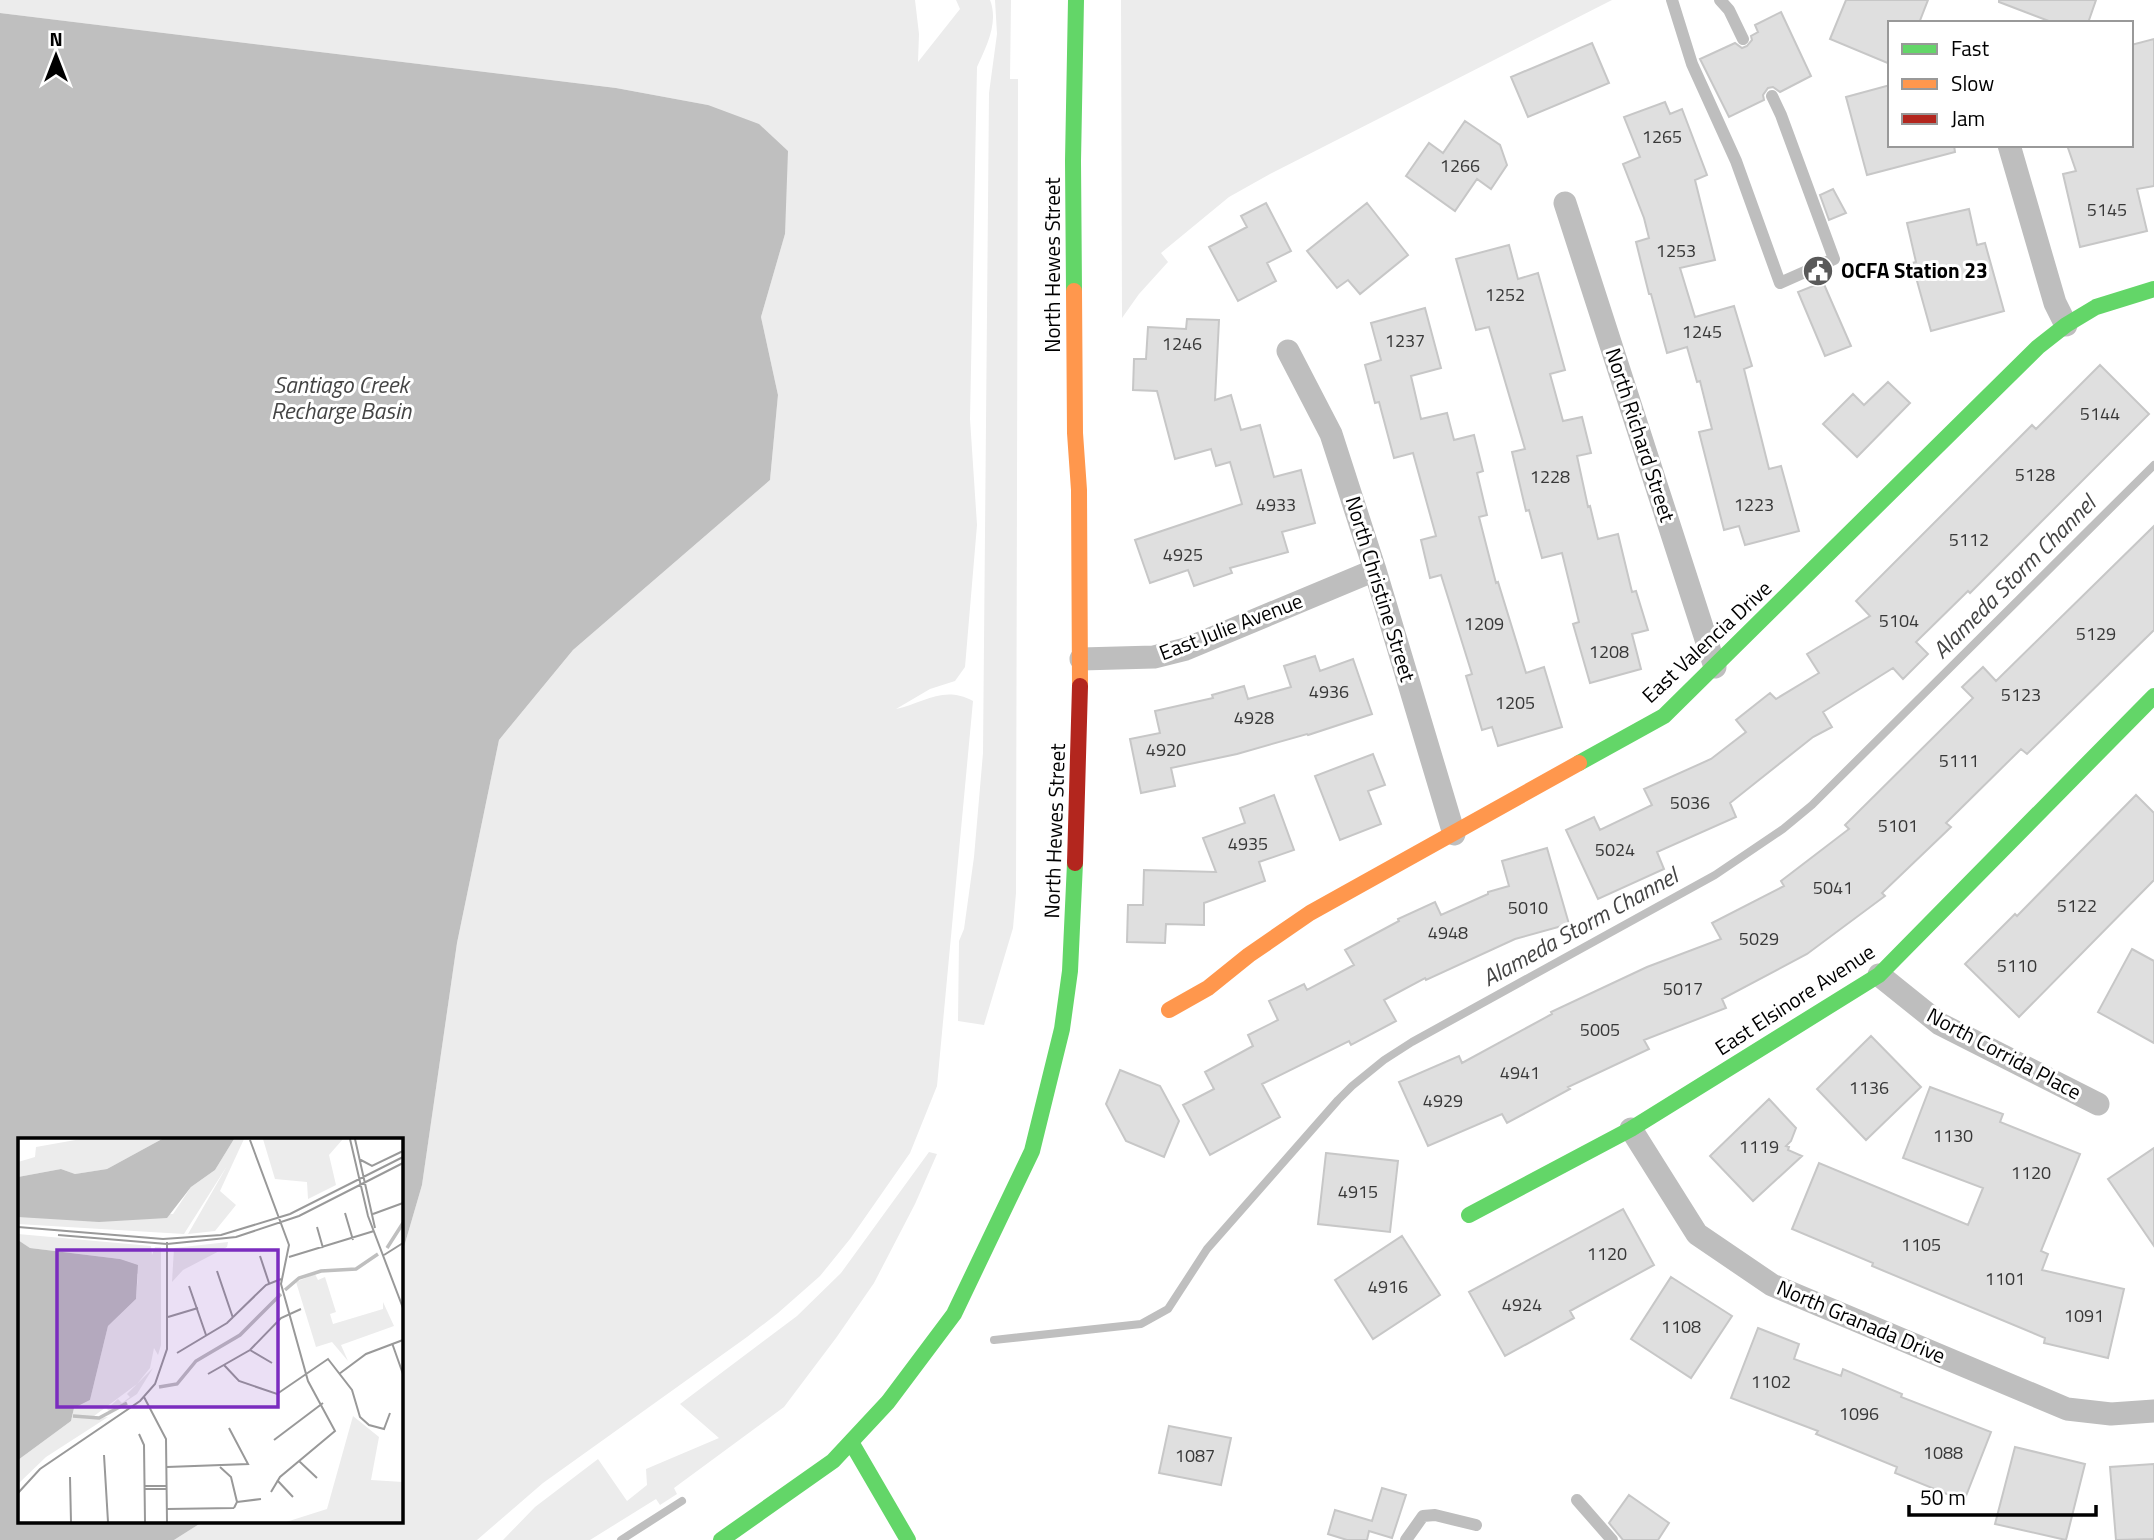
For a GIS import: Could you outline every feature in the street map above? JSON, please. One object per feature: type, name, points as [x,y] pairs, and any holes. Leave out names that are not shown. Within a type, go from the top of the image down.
[{"type":"street","name":"North Hewes Street","points":[[721,1540],[833,1461],[888,1402],[954,1314],[1032,1151],[1062,1029],[1070,971],[1081,659],[1079,490],[1075,433],[1073,161],[1076,0]]},
{"type":"street","points":[[2010,147],[2055,303],[2066,325]]},
{"type":"street","name":"North Richard Street","points":[[1565,203],[1715,667]]},
{"type":"street","name":"East Valencia Drive","points":[[1169,1010],[1208,988],[1249,955],[1310,913],[1664,716],[2038,347],[2066,325],[2096,307],[2154,289]]},
{"type":"street","name":"North Christine Street","points":[[1288,351],[1332,434],[1454,834]]},
{"type":"street","name":"East Julie Avenue","points":[[1081,659],[1154,657],[1186,649],[1375,570]]},
{"type":"street","name":"East Elsinore Avenue","points":[[1469,1215],[1631,1129],[1879,975],[2154,696]]},
{"type":"street","name":"North Corrida Place","points":[[1879,975],[1940,1024],[2098,1104]]},
{"type":"street","name":"North Granada Drive","points":[[1631,1129],[1697,1234],[1772,1285],[2067,1409],[2112,1414],[2154,1410]]},
{"type":"street","points":[[851,1442],[908,1540]]},
{"type":"lane","points":[[1672,0],[1692,64],[1736,161],[1780,283],[1834,259],[1772,96]]},
{"type":"lane","points":[[1720,0],[1729,10],[1743,39]]},
{"type":"lane","points":[[1577,1500],[1612,1540]]},
{"type":"lane","points":[[1406,1540],[1423,1516],[1435,1515],[1476,1525]]},
{"type":"shaded area","points":[[0,0],[915,0],[919,34],[918,62],[960,9],[956,0],[990,0],[992,26],[977,67],[970,419],[977,525],[965,667],[955,681],[930,689],[896,709],[943,695],[973,701],[937,1086],[910,1153],[850,1239],[820,1276],[747,1337],[543,1483],[477,1540],[174,1540],[202,1522],[402,1522],[402,1254],[422,1185],[457,943],[499,740],[573,650],[770,480],[778,395],[761,317],[785,234],[708,105],[616,88],[0,13]]},
{"type":"shaded area","points":[[995,0],[1011,0],[1010,79],[1018,79],[1016,893],[1013,928],[984,1025],[958,1021],[959,941],[964,929],[974,857],[983,753],[989,93],[997,34]]},
{"type":"shaded area","points":[[1121,0],[1612,0],[1229,197],[1161,253],[1168,262],[1122,318]]},
{"type":"shaded area","points":[[929,1152],[937,1154],[915,1204],[874,1283],[784,1407],[674,1488],[677,1494],[660,1505],[656,1499],[590,1540],[503,1540],[535,1507],[598,1459],[627,1501],[647,1485],[646,1469],[719,1438],[680,1404],[797,1316],[841,1273]]},
{"type":"water","name":"Santiago Creek Recharge Basin","points":[[0,13],[616,88],[708,105],[759,124],[788,151],[785,234],[761,317],[778,395],[770,480],[573,650],[499,740],[457,943],[422,1185],[402,1254],[402,1138],[18,1138],[18,1522],[202,1522],[174,1540],[0,1540]]},
{"type":"building","points":[[1846,0],[1928,0],[1920,21],[1888,21],[1888,63],[1830,39]]},
{"type":"building","points":[[2096,0],[2089,21],[2049,21],[1999,2]]},
{"type":"building","points":[[1781,12],[1811,76],[1780,92],[1773,87],[1768,88],[1763,95],[1764,100],[1729,117],[1700,59],[1735,43],[1742,48],[1747,46],[1752,40],[1751,36],[1758,32],[1755,25]]},
{"type":"building","points":[[2154,39],[2154,186],[2137,189],[2147,231],[2080,247],[2063,174],[2076,171],[2068,147],[2133,147],[2133,44]]},
{"type":"building","points":[[1592,43],[1609,83],[1528,117],[1511,77]]},
{"type":"building","points":[[1888,86],[1888,147],[1954,147],[1955,152],[1867,175],[1846,97]]},
{"type":"building","points":[[1665,102],[1670,114],[1682,109],[1707,175],[1695,180],[1715,260],[1680,268],[1695,317],[1734,306],[1752,366],[1744,369],[1769,469],[1781,466],[1799,531],[1745,545],[1739,526],[1724,530],[1699,432],[1712,429],[1700,381],[1697,382],[1687,347],[1667,353],[1636,242],[1649,238],[1623,164],[1640,157],[1624,117]]},
{"type":"building","points":[[1465,121],[1500,145],[1507,165],[1491,189],[1477,179],[1455,211],[1406,176],[1429,143],[1443,153]]},
{"type":"building","points":[[1833,189],[1846,213],[1829,220],[1820,195]]},
{"type":"building","points":[[1266,203],[1291,251],[1267,263],[1276,281],[1238,301],[1209,247],[1247,227],[1241,216]]},
{"type":"building","points":[[1367,203],[1408,255],[1360,294],[1348,280],[1337,288],[1307,251]]},
{"type":"building","points":[[1969,209],[1977,245],[1985,243],[2004,311],[1931,331],[1912,263],[1916,262],[1907,223]]},
{"type":"building","points":[[1509,245],[1518,279],[1538,273],[1565,370],[1550,374],[1563,421],[1582,417],[1591,453],[1577,456],[1588,507],[1590,506],[1598,539],[1618,534],[1632,592],[1636,591],[1648,630],[1632,634],[1641,669],[1590,683],[1573,624],[1579,622],[1562,553],[1542,558],[1529,510],[1526,511],[1512,452],[1525,449],[1489,327],[1476,330],[1456,259]]},
{"type":"building","points":[[1823,282],[1851,346],[1825,356],[1798,292]]},
{"type":"building","points":[[1425,308],[1441,368],[1411,376],[1421,419],[1447,413],[1454,440],[1474,435],[1483,471],[1477,473],[1487,515],[1479,517],[1496,583],[1498,582],[1526,673],[1544,667],[1562,727],[1498,746],[1492,727],[1482,730],[1466,676],[1472,674],[1441,575],[1430,578],[1421,540],[1436,536],[1413,453],[1394,458],[1379,402],[1375,403],[1365,365],[1381,360],[1371,323]]},
{"type":"building","points":[[1187,319],[1219,320],[1215,400],[1231,395],[1241,430],[1260,425],[1274,477],[1301,470],[1315,523],[1282,532],[1288,552],[1230,568],[1232,573],[1194,586],[1188,570],[1150,583],[1135,540],[1242,504],[1230,462],[1216,466],[1211,449],[1175,459],[1157,391],[1133,390],[1134,359],[1146,359],[1148,327],[1186,329]]},
{"type":"building","points":[[2100,365],[2149,414],[1970,593],[1968,591],[1916,642],[1928,654],[1903,679],[1893,668],[1823,712],[1832,727],[1813,737],[1730,803],[1736,817],[1657,852],[1664,869],[1598,899],[1566,830],[1594,817],[1600,830],[1652,805],[1644,789],[1711,759],[1746,732],[1736,720],[1770,693],[1776,699],[1819,673],[1807,654],[1870,616],[1856,601],[2032,425],[2036,429]]},
{"type":"building","points":[[1888,382],[1910,403],[1857,457],[1823,424],[1853,394],[1864,405]]},
{"type":"building","points":[[2154,526],[2154,630],[2027,754],[2021,749],[1946,823],[1951,827],[1882,893],[1885,896],[1807,954],[1722,999],[1726,1008],[1644,1040],[1649,1049],[1568,1087],[1570,1089],[1507,1123],[1502,1114],[1428,1146],[1399,1082],[1459,1056],[1462,1063],[1552,1014],[1551,1012],[1647,967],[1721,939],[1712,923],[1784,886],[1781,881],[1849,829],[1845,825],[1973,698],[1962,687],[1983,667],[1996,681]]},
{"type":"building","points":[[1315,656],[1320,671],[1353,659],[1372,714],[1308,735],[1171,768],[1175,786],[1141,793],[1130,739],[1160,733],[1155,711],[1213,698],[1212,695],[1244,686],[1248,699],[1291,687],[1284,666]]},
{"type":"building","points":[[1373,754],[1385,785],[1368,791],[1381,824],[1340,840],[1315,776]]},
{"type":"building","points":[[1274,795],[1294,850],[1259,862],[1265,881],[1204,903],[1204,925],[1166,924],[1165,943],[1127,942],[1128,905],[1143,905],[1144,870],[1216,872],[1203,838],[1245,823],[1240,808]]},
{"type":"building","points":[[2136,795],[2154,813],[2154,880],[2019,1017],[1965,964],[2015,914],[2017,916]]},
{"type":"building","points":[[1547,848],[1569,924],[1515,939],[1426,980],[1425,978],[1384,1000],[1396,1021],[1351,1045],[1349,1041],[1262,1084],[1280,1117],[1210,1155],[1183,1105],[1214,1089],[1205,1072],[1253,1046],[1248,1035],[1278,1020],[1269,1001],[1304,984],[1307,990],[1354,965],[1345,950],[1399,921],[1398,919],[1435,902],[1441,915],[1488,892],[1509,886],[1502,861]]},
{"type":"building","points":[[2132,949],[2154,961],[2154,1043],[2098,1012]]},
{"type":"building","points":[[1871,1036],[1921,1087],[1866,1140],[1817,1089]]},
{"type":"building","points":[[1120,1070],[1160,1086],[1179,1121],[1164,1157],[1126,1141],[1106,1104]]},
{"type":"building","points":[[1930,1087],[2003,1114],[2000,1122],[2080,1154],[2041,1251],[2048,1254],[2042,1270],[2124,1289],[2108,1358],[2044,1343],[2045,1338],[1872,1266],[1873,1263],[1792,1229],[1819,1163],[1968,1225],[1983,1188],[1903,1158]]},
{"type":"building","points":[[1769,1099],[1796,1128],[1786,1146],[1789,1147],[1788,1150],[1802,1156],[1753,1201],[1710,1156]]},
{"type":"building","points":[[2154,1148],[2154,1246],[2108,1179]]},
{"type":"building","points":[[1326,1153],[1398,1161],[1390,1232],[1318,1224]]},
{"type":"building","points":[[1623,1209],[1654,1265],[1570,1311],[1574,1318],[1505,1356],[1469,1292]]},
{"type":"building","points":[[1402,1236],[1440,1295],[1373,1339],[1335,1280]]},
{"type":"building","points":[[1671,1277],[1732,1316],[1691,1378],[1631,1339]]},
{"type":"building","points":[[1758,1328],[1799,1344],[1794,1359],[1841,1376],[1843,1369],[1902,1394],[1901,1397],[1991,1432],[1964,1501],[1895,1473],[1897,1467],[1816,1434],[1818,1431],[1731,1398]]},
{"type":"building","points":[[1169,1426],[1231,1438],[1221,1485],[1159,1473]]},
{"type":"building","points":[[2015,1447],[2085,1464],[2066,1540],[1995,1524]]},
{"type":"building","points":[[2154,1464],[2154,1539],[2116,1540],[2110,1467]]},
{"type":"building","points":[[1382,1488],[1406,1495],[1392,1538],[1369,1531],[1367,1540],[1347,1540],[1328,1534],[1335,1510],[1372,1521]]},
{"type":"building","points":[[1629,1495],[1669,1523],[1658,1540],[1623,1540],[1609,1523]]},
{"type":"waterway","name":"Alameda Storm Channel","points":[[994,1340],[1141,1324],[1168,1309],[1207,1249],[1352,1086],[1412,1042],[1715,875],[1783,829],[1812,805],[2154,465]]},
{"type":"waterway","name":"Alameda Storm Channel","points":[[621,1540],[682,1501]]},
{"type":"traffic: fast","points":[[1074,291],[1076,0]]},
{"type":"traffic: fast","points":[[1579,763],[1664,716],[2038,347],[2066,325],[2096,307],[2154,289]]},
{"type":"traffic: fast","points":[[1469,1215],[1631,1129],[1879,975],[2154,696]]},
{"type":"traffic: fast","points":[[721,1540],[833,1461],[888,1402],[954,1314],[1032,1151],[1062,1029],[1070,971],[1075,863]]},
{"type":"traffic: fast","points":[[851,1442],[908,1540]]},
{"type":"traffic: slow","points":[[1074,291],[1080,686]]},
{"type":"traffic: slow","points":[[1169,1010],[1208,988],[1249,955],[1310,913],[1579,763]]},
{"type":"traffic: jam","points":[[1075,863],[1080,686]]},
{"type":"place","name":"OCFA Station 23","points":[[1818,271]]}]
